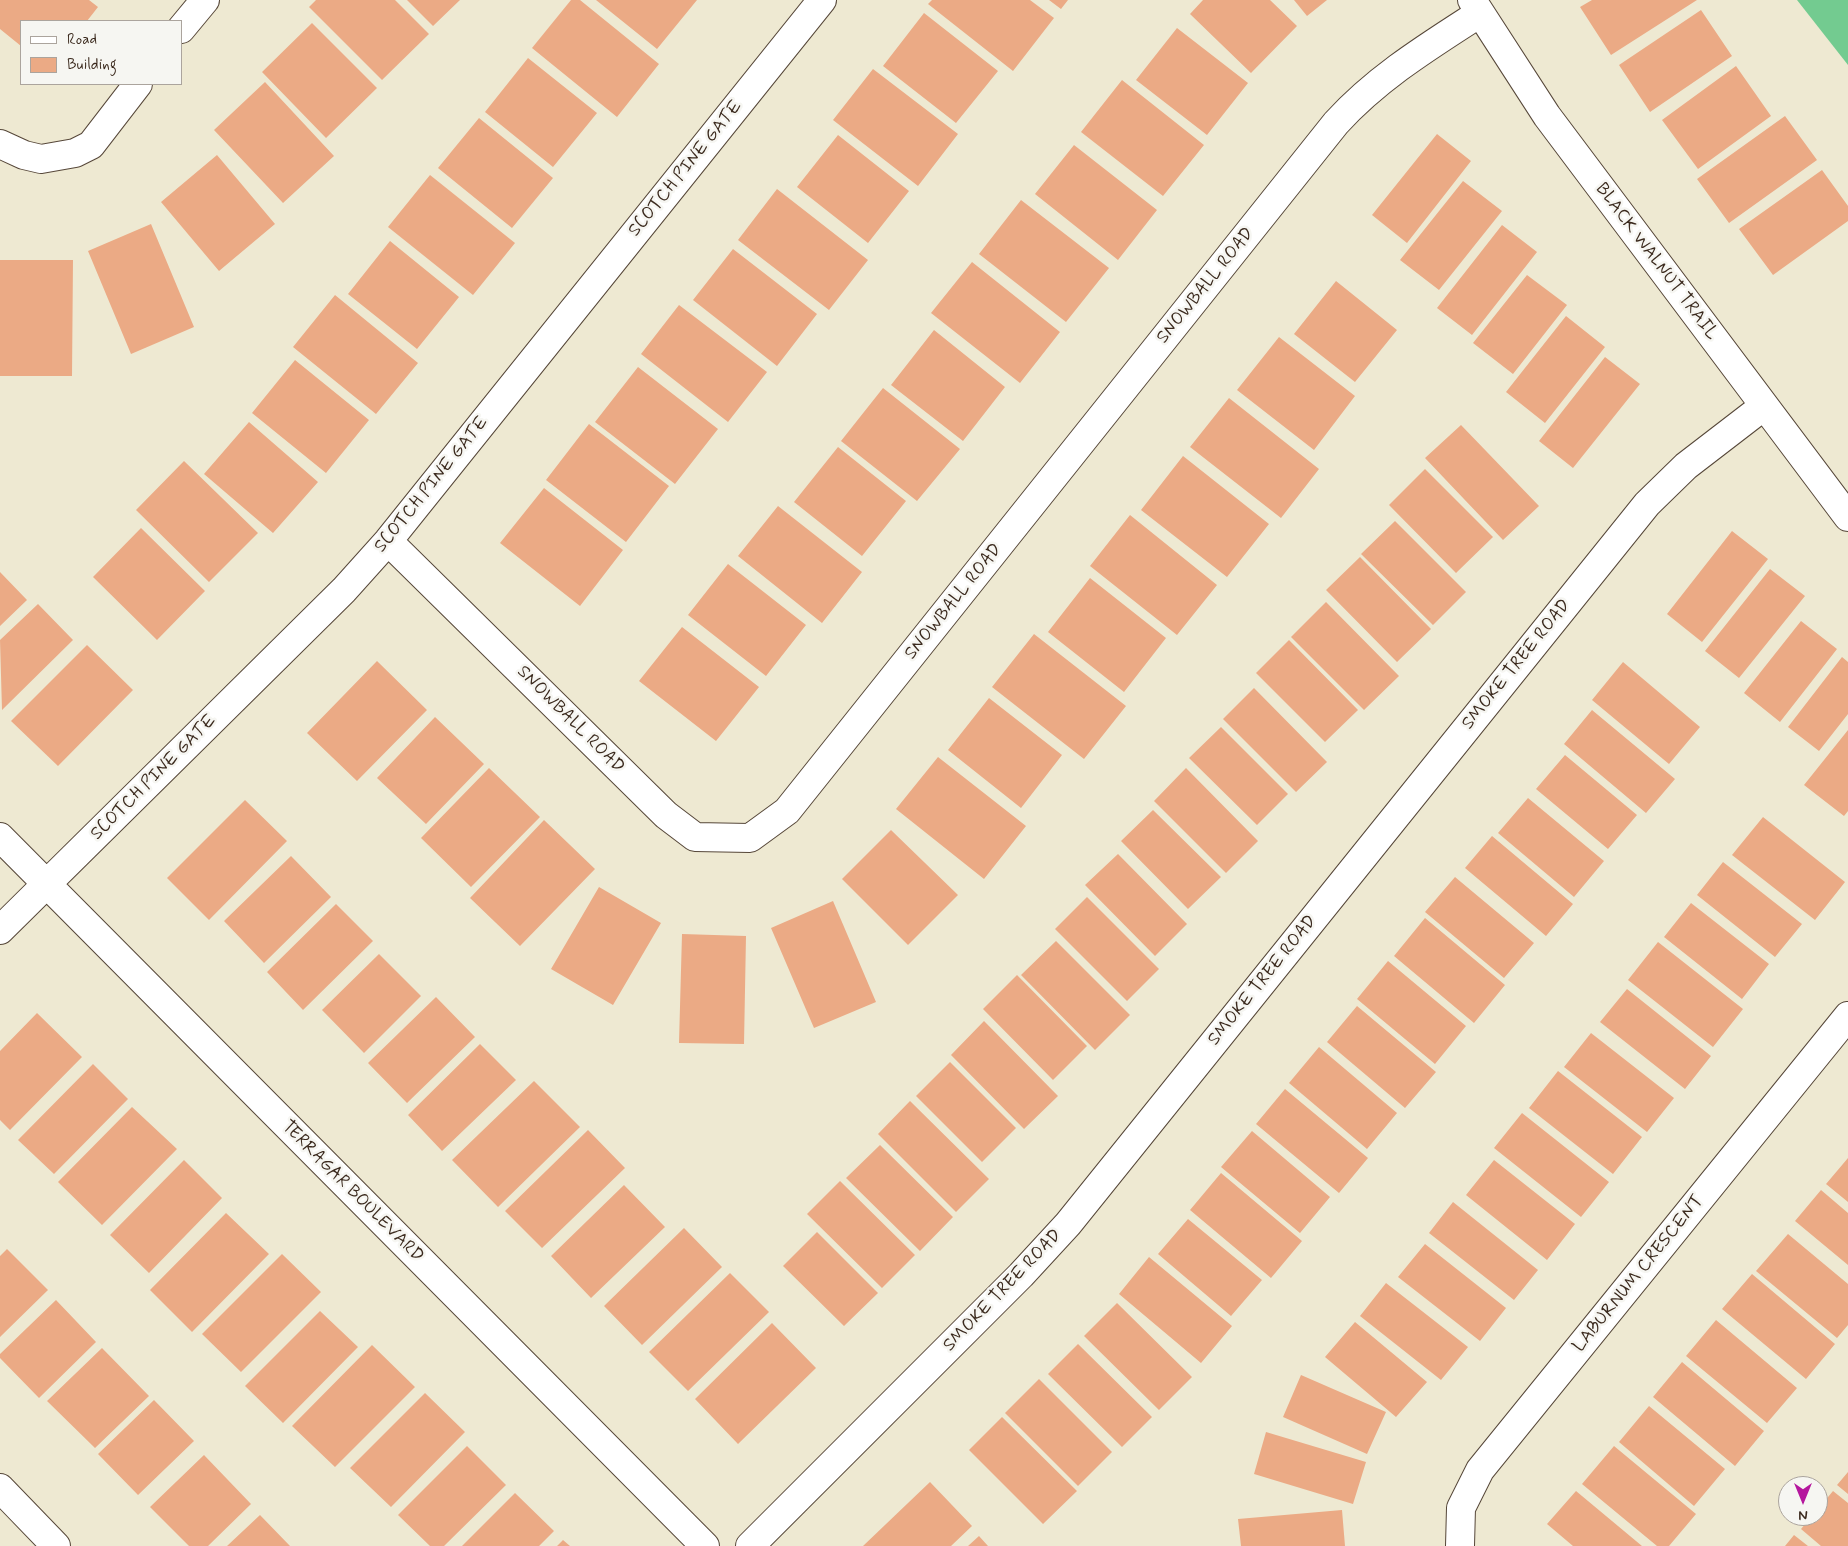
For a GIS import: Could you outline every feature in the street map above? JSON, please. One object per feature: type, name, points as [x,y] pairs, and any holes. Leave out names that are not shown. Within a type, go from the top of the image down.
[{"type":"street","points":[[182,28],[205,0]]},
{"type":"street","name":"SCOTCH PINE GATE","points":[[0,930],[344,590],[388,541],[822,0]]},
{"type":"street","name":"SNOWBALL ROAD","points":[[388,541],[666,815],[694,837],[750,838],[787,811],[1336,123],[1360,97],[1476,6]]},
{"type":"street","name":"BLACK WALNUT TRAIL","points":[[1476,6],[1548,116],[1848,517]]},
{"type":"street","points":[[0,144],[24,155],[41,159],[75,153],[91,145],[137,85]]},
{"type":"street","name":"SMOKE TREE ROAD","points":[[750,1546],[1021,1275],[1068,1224],[1647,504],[1686,466],[1764,406]]},
{"type":"street","name":"TERRAGAR BOULEVARD","points":[[0,838],[705,1546]]},
{"type":"street","name":"LABURNUM CRESCENT","points":[[1460,1546],[1461,1508],[1480,1470],[1848,1016]]},
{"type":"street","points":[[2,1496],[56,1546]]},
{"type":"green space","points":[[1797,0],[1848,0],[1848,65]]},
{"type":"building","points":[[0,0],[89,0],[98,7],[88,20],[20,20],[20,45],[0,29]]},
{"type":"building","points":[[316,0],[395,0],[429,34],[382,80],[309,7]]},
{"type":"building","points":[[407,0],[460,0],[433,26]]},
{"type":"building","points":[[571,0],[580,0],[659,64],[617,117],[532,48]]},
{"type":"building","points":[[596,0],[697,0],[657,49]]},
{"type":"building","points":[[932,0],[1030,0],[1054,18],[1013,71],[928,4]]},
{"type":"building","points":[[1049,0],[1068,0],[1061,9]]},
{"type":"building","points":[[1203,0],[1270,0],[1297,26],[1251,73],[1190,14]]},
{"type":"building","points":[[1294,0],[1327,0],[1307,16]]},
{"type":"building","points":[[1592,0],[1697,0],[1611,55],[1580,7]]},
{"type":"building","points":[[1701,10],[1732,56],[1650,112],[1619,65]]},
{"type":"building","points":[[924,13],[998,71],[956,123],[883,66]]},
{"type":"building","points":[[312,23],[377,88],[326,138],[262,72]]},
{"type":"building","points":[[1177,28],[1248,83],[1207,135],[1136,80]]},
{"type":"building","points":[[528,58],[597,113],[553,167],[485,112]]},
{"type":"building","points":[[1736,66],[1771,116],[1698,169],[1662,120]]},
{"type":"building","points":[[873,69],[958,134],[918,186],[833,120]]},
{"type":"building","points":[[1122,80],[1204,145],[1163,196],[1081,132]]},
{"type":"building","points":[[265,82],[334,156],[283,203],[214,130]]},
{"type":"building","points":[[1785,116],[1817,160],[1729,223],[1697,179]]},
{"type":"building","points":[[479,118],[553,178],[512,228],[438,168]]},
{"type":"building","points":[[1437,134],[1471,161],[1407,243],[1372,215]]},
{"type":"building","points":[[838,135],[909,191],[868,243],[797,187]]},
{"type":"building","points":[[1074,145],[1157,210],[1118,260],[1035,194]]},
{"type":"building","points":[[217,155],[275,224],[219,271],[161,202]]},
{"type":"building","points":[[1822,170],[1848,206],[1848,221],[1773,275],[1739,229]]},
{"type":"building","points":[[430,175],[515,243],[473,295],[388,227]]},
{"type":"building","points":[[1463,181],[1502,211],[1439,290],[1400,260]]},
{"type":"building","points":[[777,189],[868,260],[829,310],[738,240]]},
{"type":"building","points":[[1021,200],[1109,268],[1066,322],[979,254]]},
{"type":"building","points":[[151,224],[194,327],[131,354],[88,251]]},
{"type":"building","points":[[1502,225],[1537,252],[1472,335],[1437,308]]},
{"type":"building","points":[[390,241],[459,297],[417,349],[348,294]]},
{"type":"building","points":[[733,249],[817,314],[777,366],[693,300]]},
{"type":"building","points":[[0,260],[73,260],[72,376],[0,376]]},
{"type":"building","points":[[972,262],[1060,332],[1020,383],[931,313]]},
{"type":"building","points":[[1527,275],[1567,305],[1513,374],[1473,343]]},
{"type":"building","points":[[1336,281],[1397,330],[1355,382],[1294,334]]},
{"type":"building","points":[[335,295],[418,363],[376,414],[293,347]]},
{"type":"building","points":[[679,305],[767,372],[728,422],[641,354]]},
{"type":"building","points":[[1566,316],[1605,347],[1545,423],[1506,392]]},
{"type":"building","points":[[934,330],[1005,387],[963,441],[891,385]]},
{"type":"building","points":[[1279,337],[1355,396],[1314,450],[1237,390]]},
{"type":"building","points":[[1605,357],[1640,384],[1573,468],[1539,441]]},
{"type":"building","points":[[295,360],[369,420],[326,473],[252,413]]},
{"type":"building","points":[[638,367],[718,429],[675,484],[595,422]]},
{"type":"building","points":[[883,388],[960,449],[917,501],[841,441]]},
{"type":"building","points":[[1229,398],[1319,469],[1281,518],[1190,447]]},
{"type":"building","points":[[249,422],[318,482],[273,533],[204,474]]},
{"type":"building","points":[[589,424],[669,486],[626,542],[546,480]]},
{"type":"building","points":[[1461,425],[1539,506],[1503,540],[1425,458]]},
{"type":"building","points":[[838,447],[906,501],[862,556],[794,502]]},
{"type":"building","points":[[1183,456],[1269,524],[1227,577],[1141,510]]},
{"type":"building","points":[[184,461],[258,533],[209,582],[136,510]]},
{"type":"building","points":[[1425,469],[1493,537],[1456,573],[1389,505]]},
{"type":"building","points":[[544,488],[623,550],[580,606],[500,543]]},
{"type":"building","points":[[778,506],[862,572],[822,623],[738,556]]},
{"type":"building","points":[[1130,515],[1217,585],[1177,635],[1090,566]]},
{"type":"building","points":[[1395,521],[1466,592],[1433,625],[1361,554]]},
{"type":"building","points":[[141,528],[205,591],[157,640],[93,577]]},
{"type":"building","points":[[1732,531],[1768,559],[1702,642],[1667,614]]},
{"type":"building","points":[[1360,557],[1431,629],[1397,662],[1326,590]]},
{"type":"building","points":[[728,564],[806,625],[766,676],[688,615]]},
{"type":"building","points":[[1770,569],[1805,596],[1739,678],[1705,651]]},
{"type":"building","points":[[0,572],[27,600],[0,626]]},
{"type":"building","points":[[1090,578],[1166,638],[1124,692],[1048,632]]},
{"type":"building","points":[[1326,602],[1399,676],[1364,710],[1291,637]]},
{"type":"building","points":[[38,604],[73,640],[2,710],[0,640]]},
{"type":"building","points":[[1801,621],[1837,649],[1780,722],[1744,693]]},
{"type":"building","points":[[682,627],[759,687],[716,741],[639,681]]},
{"type":"building","points":[[1034,634],[1126,706],[1084,759],[992,687]]},
{"type":"building","points":[[1289,640],[1358,710],[1325,742],[1256,673]]},
{"type":"building","points":[[87,645],[133,690],[58,766],[11,721]]},
{"type":"building","points":[[1842,657],[1848,662],[1848,714],[1819,751],[1788,727]]},
{"type":"building","points":[[377,661],[427,710],[357,781],[307,733]]},
{"type":"building","points":[[1623,662],[1700,727],[1669,764],[1592,700]]},
{"type":"building","points":[[1254,688],[1327,762],[1296,792],[1223,719]]},
{"type":"building","points":[[989,698],[1062,755],[1021,808],[948,750]]},
{"type":"building","points":[[1592,710],[1675,779],[1646,813],[1564,744]]},
{"type":"building","points":[[435,717],[484,764],[426,824],[377,778]]},
{"type":"building","points":[[1221,727],[1288,794],[1257,825],[1189,758]]},
{"type":"building","points":[[1848,730],[1848,811],[1844,816],[1804,785]]},
{"type":"building","points":[[1565,755],[1637,815],[1608,849],[1536,789]]},
{"type":"building","points":[[938,757],[1026,826],[984,879],[896,809]]},
{"type":"building","points":[[489,768],[540,817],[471,887],[421,838]]},
{"type":"building","points":[[1186,768],[1258,841],[1226,873],[1154,801]]},
{"type":"building","points":[[1528,798],[1604,861],[1574,897],[1498,833]]},
{"type":"building","points":[[245,800],[287,841],[209,920],[167,878]]},
{"type":"building","points":[[1153,810],[1221,877],[1188,909],[1121,841]]},
{"type":"building","points":[[1763,817],[1845,882],[1815,920],[1732,855]]},
{"type":"building","points":[[544,820],[595,869],[520,946],[470,898]]},
{"type":"building","points":[[891,830],[958,895],[908,945],[842,879]]},
{"type":"building","points":[[1492,836],[1573,904],[1546,936],[1465,868]]},
{"type":"building","points":[[1118,854],[1187,924],[1155,956],[1085,885]]},
{"type":"building","points":[[291,856],[331,897],[264,963],[224,921]]},
{"type":"building","points":[[1723,862],[1802,924],[1775,957],[1697,895]]},
{"type":"building","points":[[1455,877],[1534,943],[1504,978],[1425,912]]},
{"type":"building","points":[[599,887],[661,923],[613,1005],[551,969]]},
{"type":"building","points":[[1087,897],[1159,969],[1127,1001],[1055,929]]},
{"type":"building","points":[[833,901],[876,1002],[814,1028],[771,928]]},
{"type":"building","points":[[1691,903],[1769,964],[1742,999],[1664,937]]},
{"type":"building","points":[[336,904],[373,941],[303,1010],[267,972]]},
{"type":"building","points":[[1425,918],[1505,985],[1474,1023],[1394,956]]},
{"type":"building","points":[[682,934],[746,936],[744,1044],[679,1043]]},
{"type":"building","points":[[1056,941],[1130,1015],[1095,1050],[1021,975]]},
{"type":"building","points":[[1658,942],[1743,1009],[1713,1047],[1628,980]]},
{"type":"building","points":[[379,954],[421,996],[364,1053],[322,1010]]},
{"type":"building","points":[[1388,961],[1466,1026],[1435,1064],[1357,999]]},
{"type":"building","points":[[1017,975],[1087,1046],[1053,1080],[983,1009]]},
{"type":"building","points":[[1627,989],[1711,1056],[1685,1089],[1600,1022]]},
{"type":"building","points":[[436,997],[475,1037],[407,1103],[368,1063]]},
{"type":"building","points":[[1357,1006],[1436,1072],[1405,1108],[1327,1042]]},
{"type":"building","points":[[37,1013],[82,1057],[10,1130],[0,1120],[0,1051]]},
{"type":"building","points":[[984,1021],[1058,1096],[1024,1129],[951,1055]]},
{"type":"building","points":[[1591,1033],[1674,1098],[1647,1132],[1564,1067]]},
{"type":"building","points":[[480,1044],[516,1080],[442,1151],[408,1115]]},
{"type":"building","points":[[1319,1047],[1397,1113],[1367,1149],[1289,1083]]},
{"type":"building","points":[[950,1062],[1016,1128],[982,1162],[916,1096]]},
{"type":"building","points":[[93,1064],[128,1099],[54,1174],[18,1140]]},
{"type":"building","points":[[1558,1071],[1642,1137],[1613,1174],[1529,1108]]},
{"type":"building","points":[[534,1081],[580,1127],[498,1207],[452,1160]]},
{"type":"building","points":[[1285,1089],[1368,1158],[1339,1193],[1256,1124]]},
{"type":"building","points":[[910,1101],[989,1179],[956,1212],[878,1134]]},
{"type":"building","points":[[132,1107],[177,1149],[102,1225],[58,1182]]},
{"type":"building","points":[[1522,1113],[1609,1182],[1581,1217],[1494,1148]]},
{"type":"building","points":[[588,1130],[625,1168],[542,1248],[505,1211]]},
{"type":"building","points":[[1252,1131],[1330,1197],[1300,1233],[1221,1167]]},
{"type":"building","points":[[880,1145],[953,1217],[920,1251],[846,1178]]},
{"type":"building","points":[[1848,1158],[1848,1202],[1826,1184]]},
{"type":"building","points":[[184,1160],[222,1198],[149,1273],[110,1235]]},
{"type":"building","points":[[1494,1160],[1575,1224],[1547,1260],[1466,1195]]},
{"type":"building","points":[[1221,1173],[1302,1241],[1271,1278],[1190,1210]]},
{"type":"building","points":[[840,1181],[915,1255],[882,1288],[807,1214]]},
{"type":"building","points":[[624,1185],[665,1227],[591,1298],[551,1256]]},
{"type":"building","points":[[1821,1190],[1848,1213],[1848,1265],[1795,1221]]},
{"type":"building","points":[[1453,1202],[1538,1270],[1514,1300],[1429,1233]]},
{"type":"building","points":[[226,1213],[269,1254],[192,1332],[150,1290]]},
{"type":"building","points":[[1188,1219],[1262,1280],[1231,1316],[1158,1254]]},
{"type":"building","points":[[684,1228],[722,1267],[642,1345],[604,1306]]},
{"type":"building","points":[[817,1232],[878,1293],[844,1326],[783,1266]]},
{"type":"building","points":[[1788,1234],[1848,1284],[1848,1325],[1837,1338],[1756,1271]]},
{"type":"building","points":[[1425,1244],[1506,1308],[1480,1341],[1398,1277]]},
{"type":"building","points":[[7,1249],[48,1290],[0,1337],[0,1256]]},
{"type":"building","points":[[282,1254],[321,1292],[241,1372],[202,1334]]},
{"type":"building","points":[[1149,1257],[1232,1326],[1201,1363],[1119,1294]]},
{"type":"building","points":[[730,1273],[769,1312],[688,1391],[649,1352]]},
{"type":"building","points":[[1752,1274],[1835,1344],[1806,1379],[1722,1309]]},
{"type":"building","points":[[1386,1283],[1468,1347],[1441,1380],[1360,1316]]},
{"type":"building","points":[[56,1300],[96,1342],[39,1398],[0,1358],[0,1354]]},
{"type":"building","points":[[1117,1303],[1192,1377],[1159,1410],[1084,1336]]},
{"type":"building","points":[[320,1311],[358,1347],[283,1423],[245,1386]]},
{"type":"building","points":[[1716,1320],[1797,1388],[1767,1423],[1686,1356]]},
{"type":"building","points":[[1355,1322],[1427,1382],[1396,1417],[1325,1357]]},
{"type":"building","points":[[772,1323],[816,1368],[738,1444],[695,1399]]},
{"type":"building","points":[[1078,1344],[1152,1417],[1122,1447],[1048,1374]]},
{"type":"building","points":[[372,1345],[415,1387],[335,1467],[292,1426]]},
{"type":"building","points":[[102,1348],[149,1396],[95,1448],[47,1401]]},
{"type":"building","points":[[1682,1362],[1764,1431],[1735,1466],[1653,1397]]},
{"type":"building","points":[[1301,1375],[1386,1412],[1367,1454],[1283,1417]]},
{"type":"building","points":[[1039,1379],[1112,1452],[1078,1486],[1005,1413]]},
{"type":"building","points":[[425,1393],[465,1432],[391,1507],[350,1468]]},
{"type":"building","points":[[154,1400],[194,1441],[138,1495],[98,1454]]},
{"type":"building","points":[[1649,1406],[1725,1469],[1694,1506],[1619,1442]]},
{"type":"building","points":[[1002,1417],[1077,1491],[1043,1524],[969,1450]]},
{"type":"building","points":[[1266,1432],[1366,1462],[1353,1504],[1254,1474]]},
{"type":"building","points":[[467,1446],[506,1485],[444,1546],[430,1546],[398,1515]]},
{"type":"building","points":[[1614,1446],[1696,1514],[1669,1546],[1657,1546],[1582,1484]]},
{"type":"building","points":[[204,1455],[251,1504],[208,1546],[189,1546],[150,1507]]},
{"type":"building","points":[[1848,1472],[1848,1494],[1837,1485]]},
{"type":"building","points":[[930,1482],[972,1526],[951,1546],[863,1546]]},
{"type":"building","points":[[1576,1491],[1642,1546],[1573,1546],[1547,1524]]},
{"type":"building","points":[[1833,1491],[1848,1503],[1848,1546],[1821,1546],[1801,1529],[1804,1526],[1828,1526],[1828,1497]]},
{"type":"building","points":[[515,1493],[554,1531],[539,1546],[462,1546]]},
{"type":"building","points":[[1342,1510],[1345,1546],[1241,1546],[1238,1519]]},
{"type":"building","points":[[260,1515],[290,1546],[227,1546]]},
{"type":"building","points":[[1794,1535],[1808,1546],[1785,1546]]},
{"type":"building","points":[[979,1536],[988,1546],[968,1546]]},
{"type":"building","points":[[563,1540],[570,1546],[557,1546]]}]
